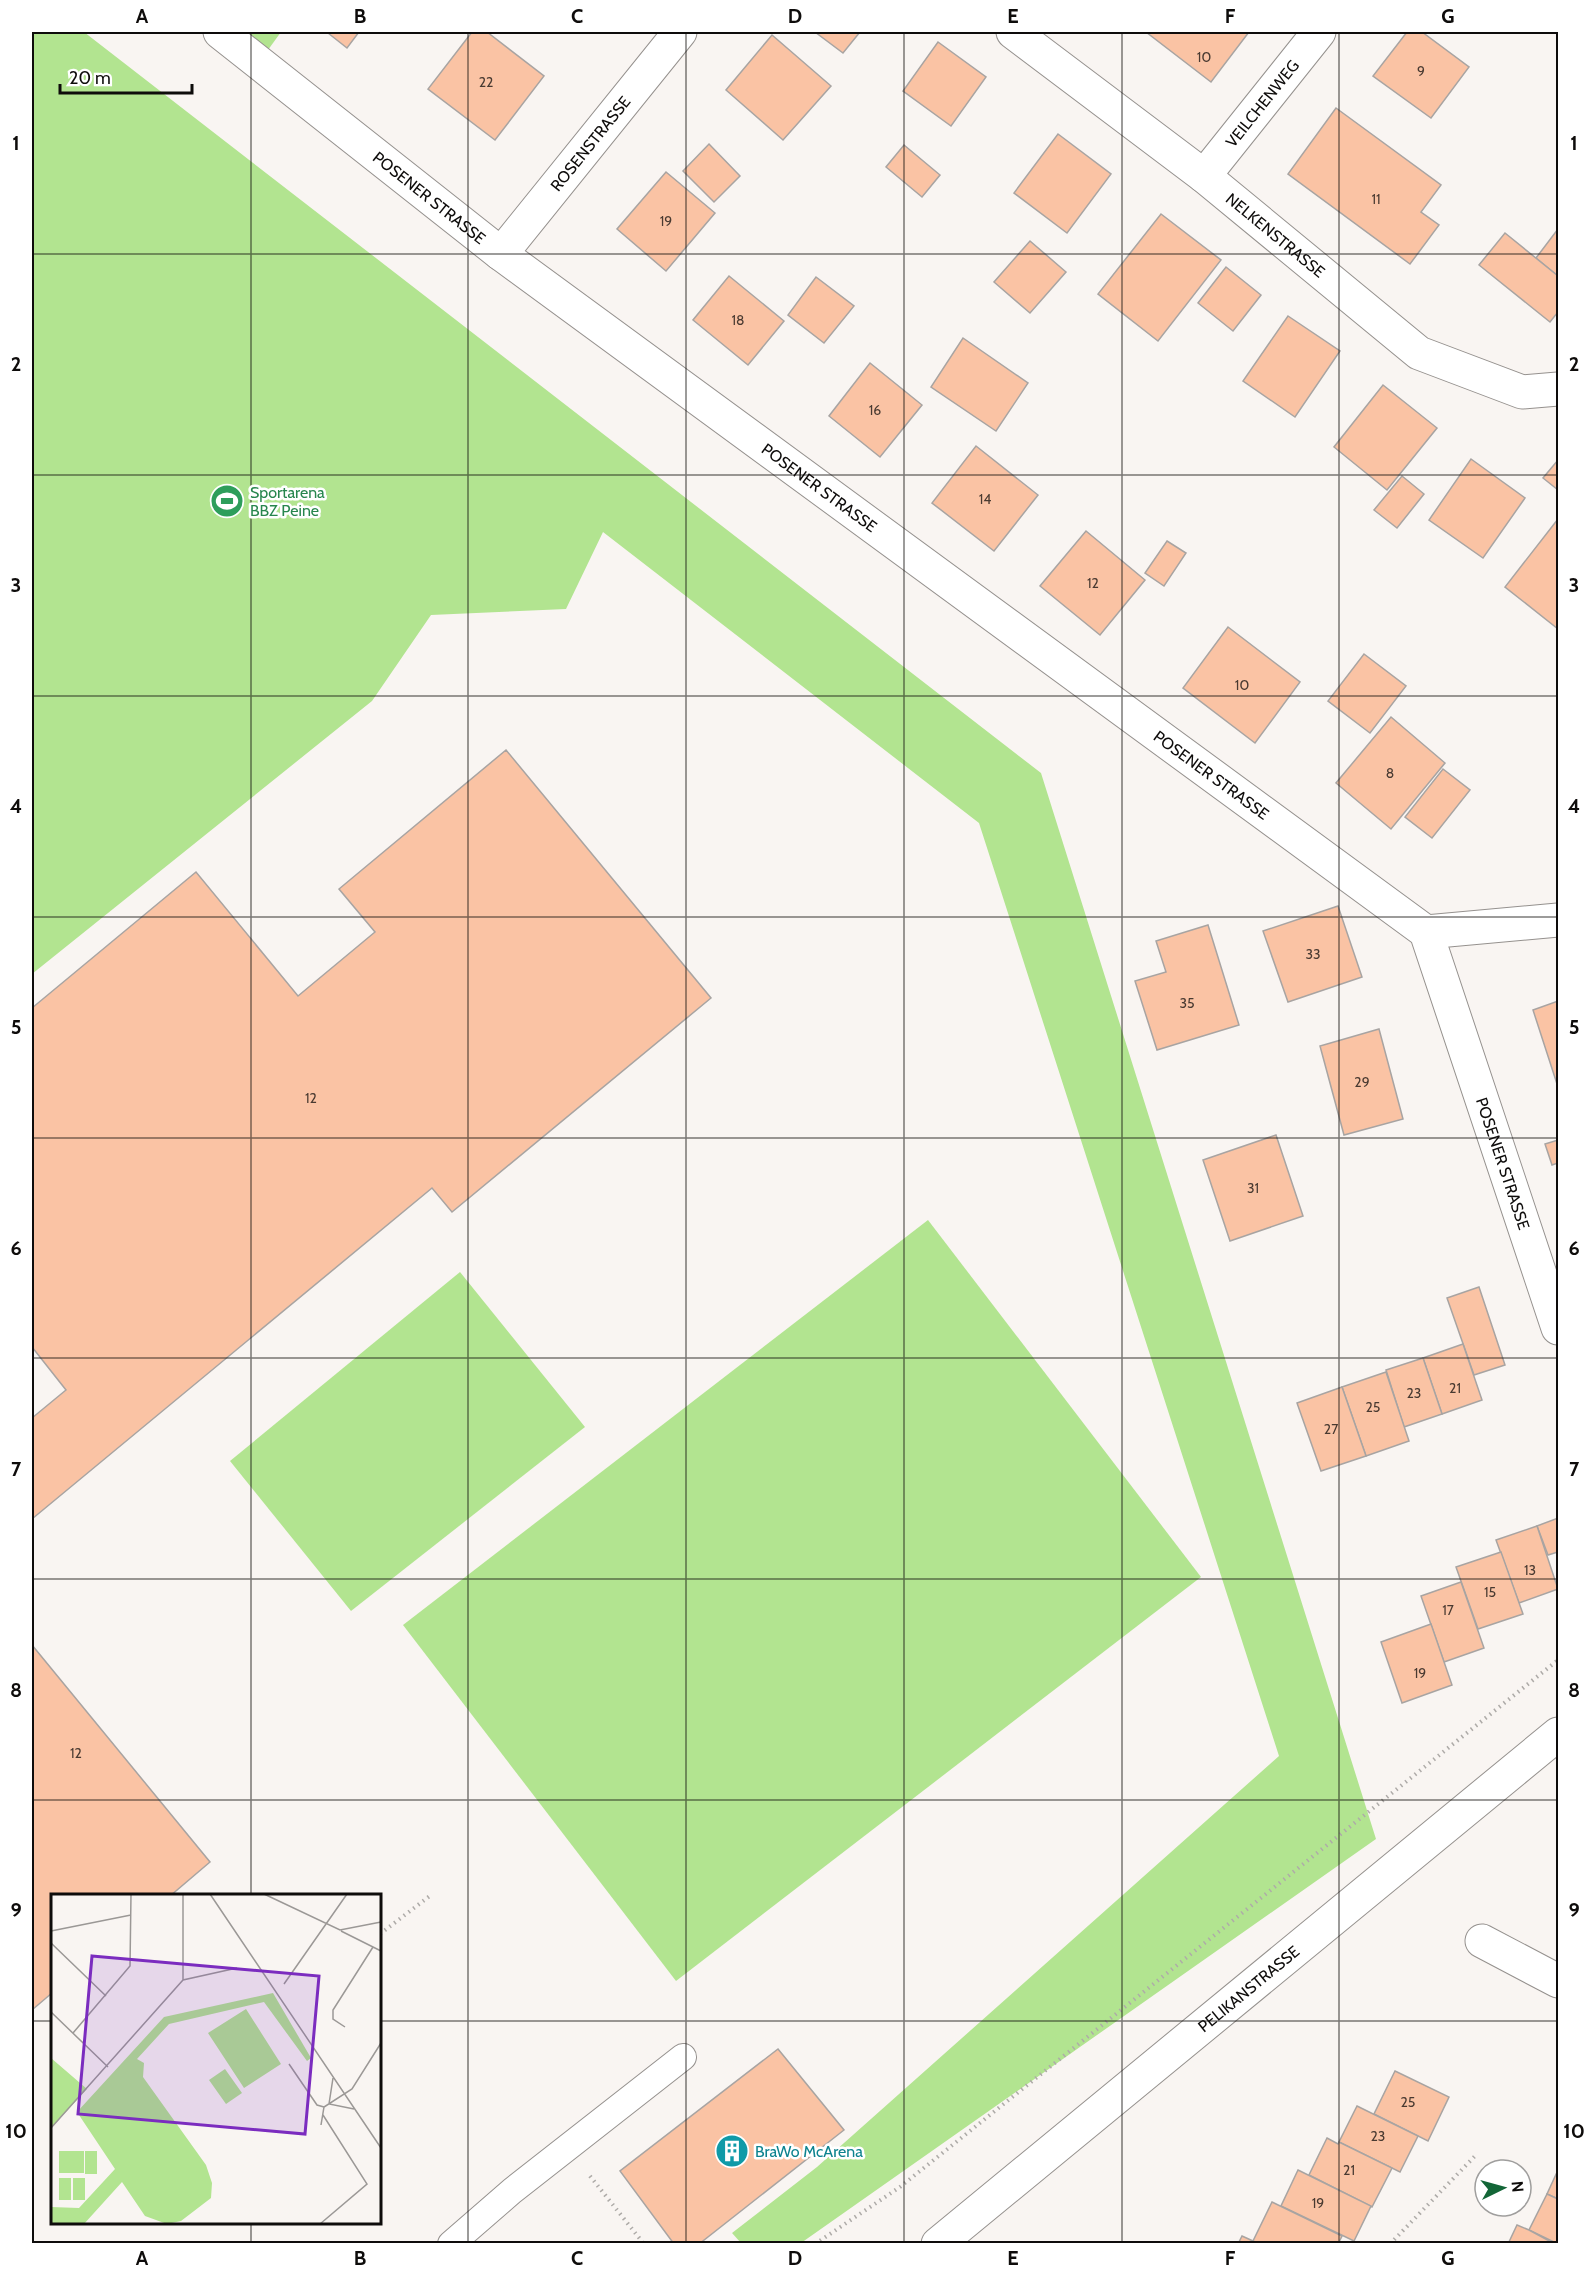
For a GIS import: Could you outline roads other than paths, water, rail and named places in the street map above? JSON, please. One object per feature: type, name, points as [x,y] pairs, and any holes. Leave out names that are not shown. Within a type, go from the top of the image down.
[{"type":"street","name":"POSENER STRASSE","points":[[220,32],[501,254],[1426,932],[1558,1328]]},
{"type":"street","name":"ROSENSTRASSE","points":[[501,254],[680,32]]},
{"type":"street","name":"NELKENSTRASSE","points":[[1013,32],[1204,176],[1419,353],[1522,392],[1558,389]]},
{"type":"street","name":"VEILCHENWEG","points":[[1204,176],[1319,32]]},
{"type":"street","points":[[1426,932],[1558,920]]},
{"type":"street","name":"PELIKANSTRASSE","points":[[938,2244],[1558,1734]]},
{"type":"street","points":[[1482,1941],[1558,1981]]},
{"type":"lane","points":[[451,2244],[683,2056]]},
{"type":"place","name":"Sportarena BBZ Peine","points":[[227,501]]},
{"type":"place","name":"BraWo McArena","points":[[732,2151]]}]
